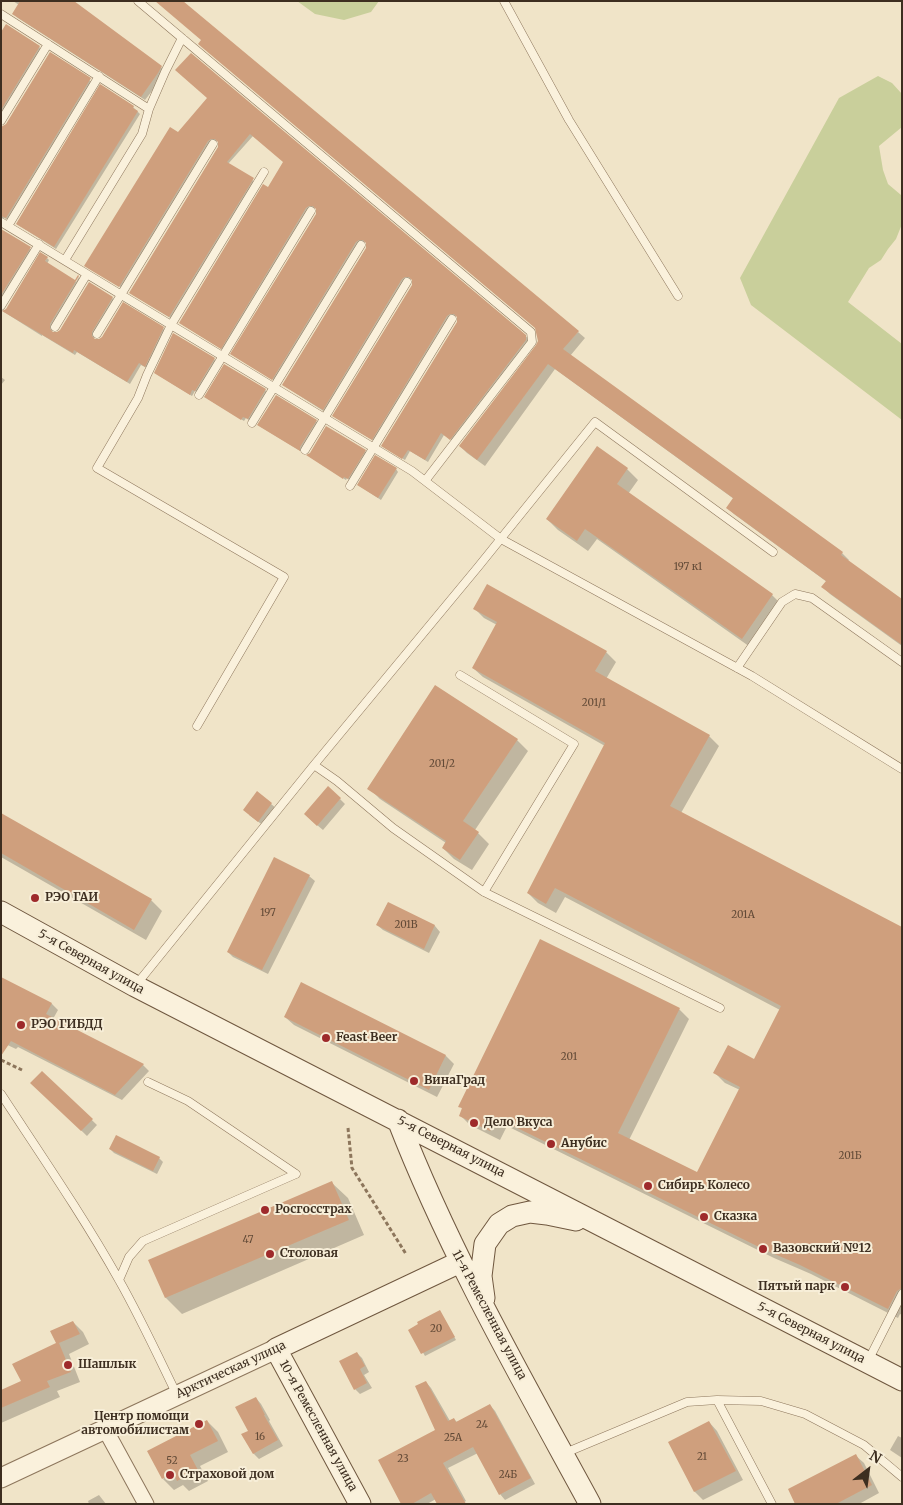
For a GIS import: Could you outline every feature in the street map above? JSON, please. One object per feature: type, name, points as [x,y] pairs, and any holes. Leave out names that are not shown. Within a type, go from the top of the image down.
[{"type":"main road","name":"5-я Северная улица","points":[[1,912],[135,986],[902,1380]]},
{"type":"main road","name":"11-я Ремесленная улица","points":[[398,1120],[417,1169],[460,1262],[590,1504]]},
{"type":"main road","points":[[486,1311],[480,1276],[485,1244],[499,1224],[512,1216],[530,1212],[604,1226]]},
{"type":"main road","name":"Арктическая улица","points":[[276,1349],[460,1262]]},
{"type":"main road","name":"10-я Ремесленная улица","points":[[276,1349],[360,1504]]},
{"type":"street","name":"Арктическая улица","points":[[1,1478],[276,1349]]},
{"type":"street","points":[[105,1429],[146,1504]]},
{"type":"lane","points":[[138,1],[530,332],[532,342],[425,481]]},
{"type":"lane","points":[[504,1],[569,120],[678,296]]},
{"type":"lane","points":[[1,14],[149,109]]},
{"type":"lane","points":[[65,260],[142,134],[149,109],[182,38]]},
{"type":"lane","points":[[1,121],[48,44]]},
{"type":"lane","points":[[98,76],[4,224],[412,472],[501,539],[737,668],[902,769]]},
{"type":"lane","points":[[97,334],[213,144]]},
{"type":"lane","points":[[197,726],[284,577],[97,468],[138,398],[171,325],[264,172]]},
{"type":"lane","points":[[199,395],[311,210]]},
{"type":"lane","points":[[1,306],[39,244]]},
{"type":"lane","points":[[252,423],[361,244]]},
{"type":"lane","points":[[55,328],[88,274]]},
{"type":"lane","points":[[305,450],[407,282]]},
{"type":"lane","points":[[350,486],[452,319]]},
{"type":"lane","points":[[135,986],[595,422],[773,552]]},
{"type":"lane","points":[[737,668],[782,602],[795,594],[812,598],[902,662]]},
{"type":"lane","points":[[460,675],[574,744],[484,892]]},
{"type":"lane","points":[[314,765],[394,828],[484,892],[720,1008]]},
{"type":"lane","points":[[119,1280],[129,1257],[143,1240],[296,1174],[188,1101],[148,1082]]},
{"type":"lane","points":[[1,1094],[119,1280],[177,1395]]},
{"type":"lane","points":[[867,1362],[902,1294]]},
{"type":"lane","points":[[563,1454],[687,1402],[717,1400],[761,1401],[805,1414],[864,1445],[902,1477]]},
{"type":"lane","points":[[717,1400],[772,1504]]},
{"type":"path","points":[[1,1060],[22,1070]]},
{"type":"path","points":[[348,1128],[352,1168],[406,1254]]},
{"type":"green space","points":[[297,1],[379,1],[371,12],[344,20],[315,14]]},
{"type":"green space","points":[[878,76],[892,83],[902,94],[902,127],[879,146],[883,170],[888,184],[901,195],[902,224],[896,239],[881,260],[869,268],[848,302],[902,344],[902,420],[751,305],[740,278],[839,98]]},
{"type":"building","points":[[20,1],[74,1],[162,66],[141,97],[12,14]]},
{"type":"building","points":[[155,1],[183,1],[579,331],[563,349],[843,552],[841,555],[902,599],[902,645],[821,587],[826,581],[726,508],[733,498],[548,364],[477,460],[459,446],[536,345],[538,341],[535,328],[198,44],[201,40]]},
{"type":"building","points":[[6,24],[40,46],[1,110],[1,32]]},
{"type":"building","points":[[50,52],[91,78],[6,218],[1,216],[1,127],[6,124]]},
{"type":"building","points":[[191,53],[526,335],[526,340],[450,440],[441,433],[425,460],[408,450],[402,459],[381,446],[457,322],[457,317],[454,314],[447,316],[372,440],[332,416],[412,285],[412,280],[409,277],[402,279],[323,410],[282,385],[366,248],[366,243],[363,240],[356,242],[272,380],[230,354],[316,214],[316,209],[313,206],[306,208],[221,349],[179,323],[263,184],[268,187],[283,162],[250,134],[227,162],[254,178],[169,317],[129,293],[218,147],[218,142],[215,139],[208,141],[119,287],[84,266],[170,127],[178,132],[207,98],[175,70]]},
{"type":"building","points":[[100,84],[134,106],[133,108],[138,111],[54,247],[16,224]]},
{"type":"building","points":[[1,229],[31,247],[1,295]]},
{"type":"building","points":[[40,252],[48,257],[45,261],[75,280],[79,276],[50,324],[50,329],[53,332],[60,330],[89,282],[113,297],[92,332],[92,336],[95,339],[102,337],[123,302],[164,327],[145,367],[139,363],[127,382],[74,350],[73,353],[2,311],[6,309]]},
{"type":"building","points":[[173,333],[215,358],[195,391],[192,390],[190,395],[154,373]]},
{"type":"building","points":[[224,364],[266,389],[248,419],[243,417],[241,420],[204,397]]},
{"type":"building","points":[[276,395],[317,420],[300,447],[300,451],[257,425]]},
{"type":"building","points":[[326,426],[366,450],[348,479],[344,477],[343,479],[306,455],[310,453]]},
{"type":"building","points":[[597,446],[628,468],[617,484],[773,594],[742,639],[585,529],[577,541],[546,519]]},
{"type":"building","points":[[375,455],[397,468],[378,498],[357,485]]},
{"type":"building","points":[[487,584],[607,651],[595,671],[710,735],[670,806],[902,927],[902,1288],[897,1291],[888,1309],[497,1118],[490,1131],[459,1116],[462,1108],[458,1107],[540,939],[680,1008],[618,1133],[697,1172],[740,1087],[713,1073],[728,1045],[754,1059],[781,1006],[555,888],[546,904],[527,893],[605,743],[472,668],[497,622],[473,609]]},
{"type":"building","points":[[435,685],[518,739],[463,821],[479,832],[460,860],[442,848],[446,841],[367,789]]},
{"type":"building","points":[[328,786],[341,798],[317,826],[304,814]]},
{"type":"building","points":[[257,791],[272,803],[258,822],[243,810]]},
{"type":"building","points":[[1,813],[152,899],[134,930],[1,853]]},
{"type":"building","points":[[274,857],[310,875],[262,970],[227,952]]},
{"type":"building","points":[[388,902],[435,925],[424,949],[376,925]]},
{"type":"building","points":[[1,977],[52,1003],[46,1014],[144,1064],[115,1095],[11,1041],[1,1056]]},
{"type":"building","points":[[301,982],[446,1055],[429,1090],[284,1017]]},
{"type":"building","points":[[42,1071],[93,1119],[81,1131],[30,1083]]},
{"type":"building","points":[[116,1135],[160,1157],[153,1171],[109,1149]]},
{"type":"building","points":[[332,1181],[349,1220],[165,1298],[148,1260]]},
{"type":"building","points":[[440,1310],[455,1337],[421,1354],[408,1330],[418,1324],[417,1322]]},
{"type":"building","points":[[73,1321],[80,1334],[59,1343],[71,1372],[47,1381],[50,1387],[1,1408],[1,1390],[21,1381],[12,1364],[56,1343],[50,1331]]},
{"type":"building","points":[[357,1352],[365,1366],[360,1369],[367,1383],[354,1390],[339,1361]]},
{"type":"building","points":[[426,1381],[448,1421],[454,1418],[456,1422],[490,1404],[531,1478],[499,1495],[473,1447],[443,1463],[466,1504],[437,1504],[431,1493],[412,1504],[401,1504],[378,1460],[435,1430],[415,1386]]},
{"type":"building","points":[[256,1397],[278,1440],[253,1454],[241,1434],[248,1431],[235,1407]]},
{"type":"building","points":[[207,1420],[218,1441],[190,1455],[198,1470],[177,1481],[173,1473],[162,1479],[147,1451]]},
{"type":"building","points":[[709,1421],[736,1471],[694,1492],[668,1442]]},
{"type":"building","points":[[856,1454],[872,1485],[836,1504],[795,1504],[788,1489]]},
{"type":"place","name":"РЭО ГАИ","points":[[35,898]]},
{"type":"place","name":"РЭО ГИБДД","points":[[21,1025]]},
{"type":"place","name":"Feast Beer","points":[[326,1038]]},
{"type":"place","name":"ВинаГрад","points":[[414,1081]]},
{"type":"place","name":"Дело Вкуса","points":[[474,1123]]},
{"type":"place","name":"Анубис","points":[[551,1144]]},
{"type":"place","name":"Сибирь Колесо","points":[[648,1186]]},
{"type":"place","name":"Росгосстрах","points":[[265,1210]]},
{"type":"place","name":"Сказка","points":[[704,1217]]},
{"type":"place","name":"Вазовский №12","points":[[763,1249]]},
{"type":"place","name":"Столовая","points":[[270,1254]]},
{"type":"place","name":"Пятый парк","points":[[845,1287]]},
{"type":"place","name":"Шашлык","points":[[68,1365]]},
{"type":"place","name":"Центр помощи автомобилистам","points":[[199,1424]]},
{"type":"place","name":"Страховой дом","points":[[170,1475]]}]
